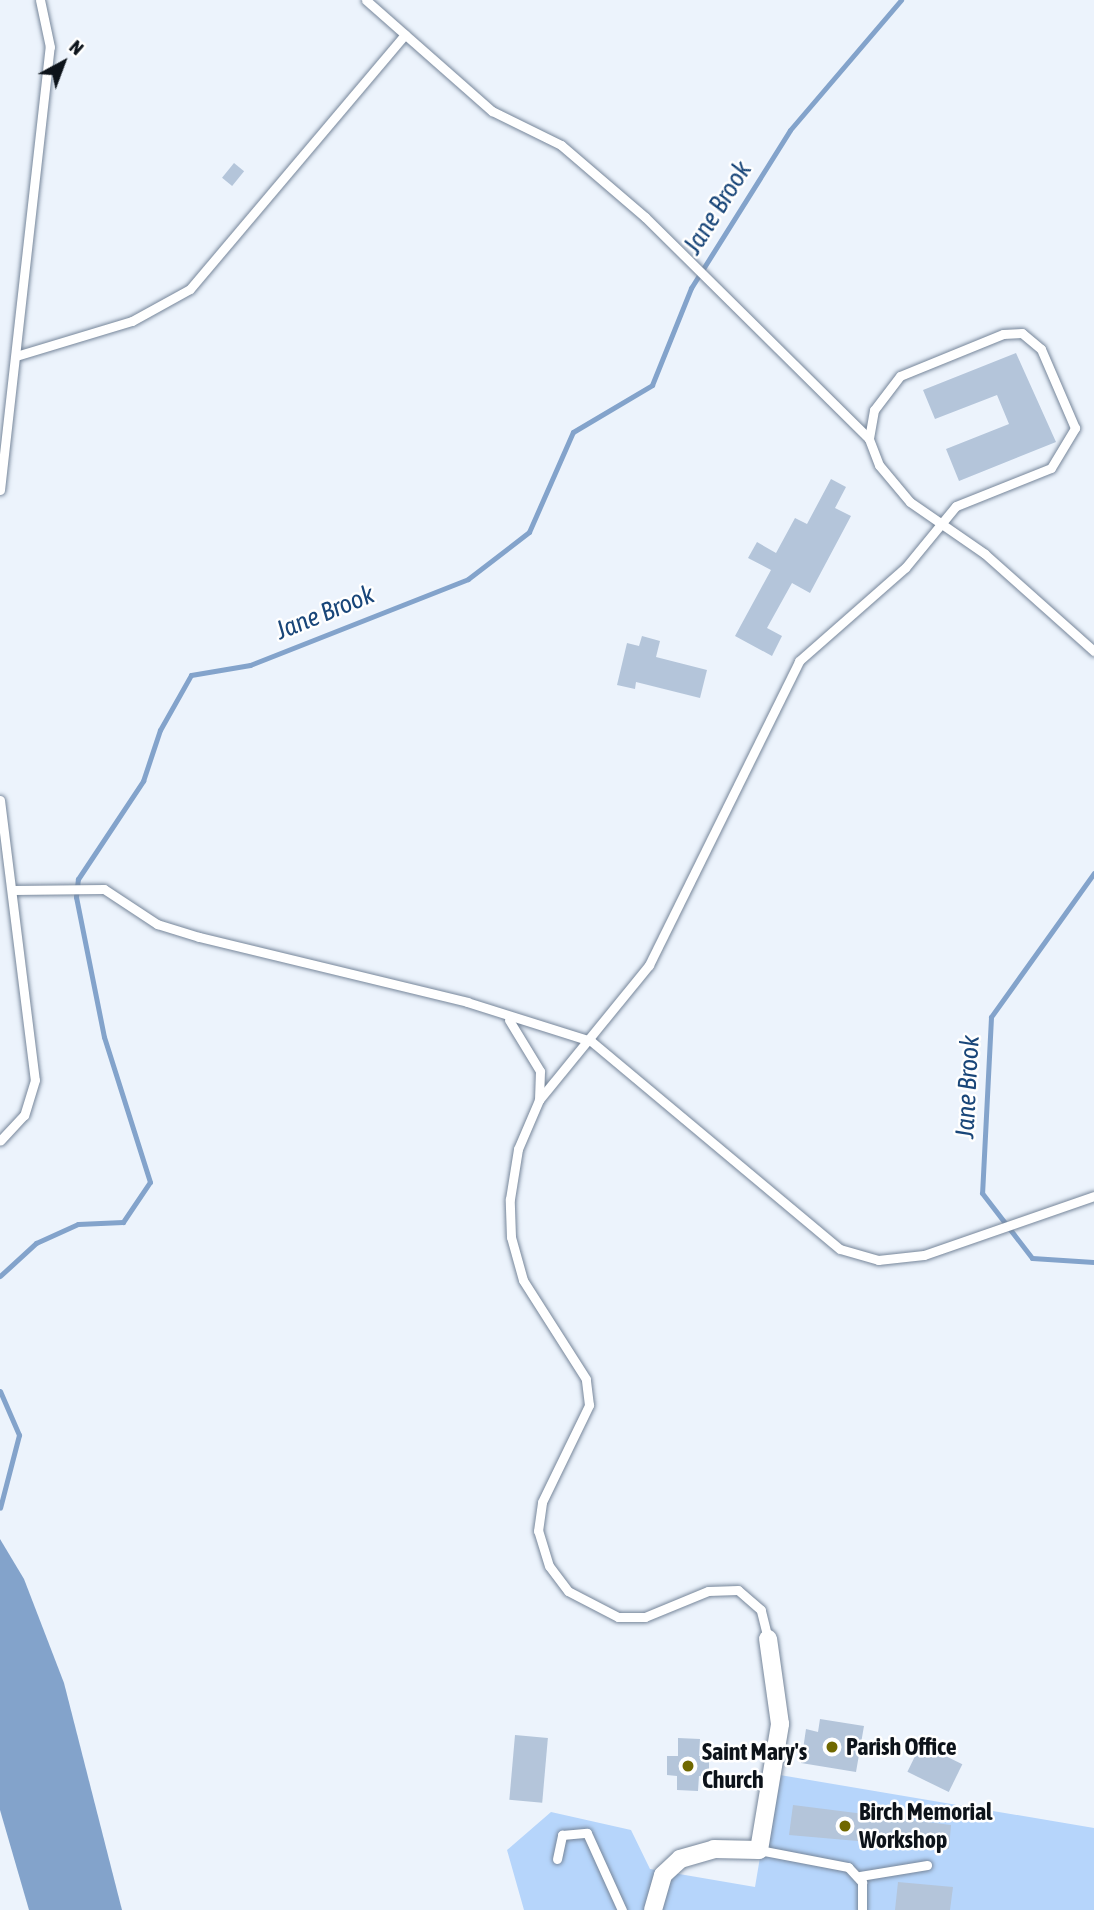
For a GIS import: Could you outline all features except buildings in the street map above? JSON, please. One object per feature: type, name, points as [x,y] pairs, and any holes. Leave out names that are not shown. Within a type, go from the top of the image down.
[{"type":"street","points":[[653,1910],[663,1875],[680,1859],[714,1849],[759,1850],[780,1724],[768,1639]]},
{"type":"lane","points":[[0,490],[50,47],[40,0]]},
{"type":"lane","points":[[366,0],[492,111],[561,145],[715,284],[869,439],[879,465],[910,502],[945,523],[1094,651]]},
{"type":"lane","points":[[16,356],[132,321],[190,289],[405,35]]},
{"type":"lane","points":[[768,1639],[761,1609],[738,1590],[708,1591],[645,1617],[618,1617],[568,1591],[549,1566],[538,1531],[542,1502],[589,1405],[586,1379],[523,1280],[511,1237],[518,1149],[539,1100],[591,1041],[649,965],[799,661],[905,568],[973,494],[1051,468],[1070,446],[1075,428],[1041,349],[1021,333],[1003,334],[900,376],[874,410],[869,439]]},
{"type":"lane","points":[[0,800],[34,1080],[24,1115],[0,1141]]},
{"type":"lane","points":[[13,890],[104,889],[157,924],[199,937],[467,1002],[509,1019],[591,1041],[840,1249],[878,1260],[924,1255],[1094,1196]]},
{"type":"lane","points":[[509,1019],[540,1072],[539,1100]]},
{"type":"lane","points":[[557,1859],[562,1835],[587,1833],[622,1910]]},
{"type":"lane","points":[[759,1850],[841,1864],[860,1876],[927,1865]]},
{"type":"lane","points":[[860,1876],[862,1910]]},
{"type":"shaded area","points":[[0,1539],[24,1579],[64,1683],[122,1910],[29,1910],[0,1810]]},
{"type":"shaded area","points":[[774,1774],[1094,1828],[1094,1910],[524,1910],[507,1850],[551,1812],[631,1830],[650,1869],[755,1887]]},
{"type":"waterway","name":"Jane Brook","points":[[0,1276],[36,1243],[78,1224],[123,1222],[150,1182],[104,1037],[76,897],[78,879],[143,781],[160,730],[191,675],[250,665],[468,579],[529,532],[573,432],[652,385],[691,288],[790,130],[901,0]]},
{"type":"waterway","name":"Jane Brook","points":[[1094,873],[991,1017],[982,1193],[1032,1258],[1094,1262]]},
{"type":"waterway","name":"Jane Brook","points":[[0,1391],[19,1435],[0,1508]]},
{"type":"place","name":"Parish Office","points":[[832,1747]]},
{"type":"place","name":"Saint Mary's Church","points":[[688,1766]]},
{"type":"place","name":"Birch Memorial Workshop","points":[[845,1826]]}]
